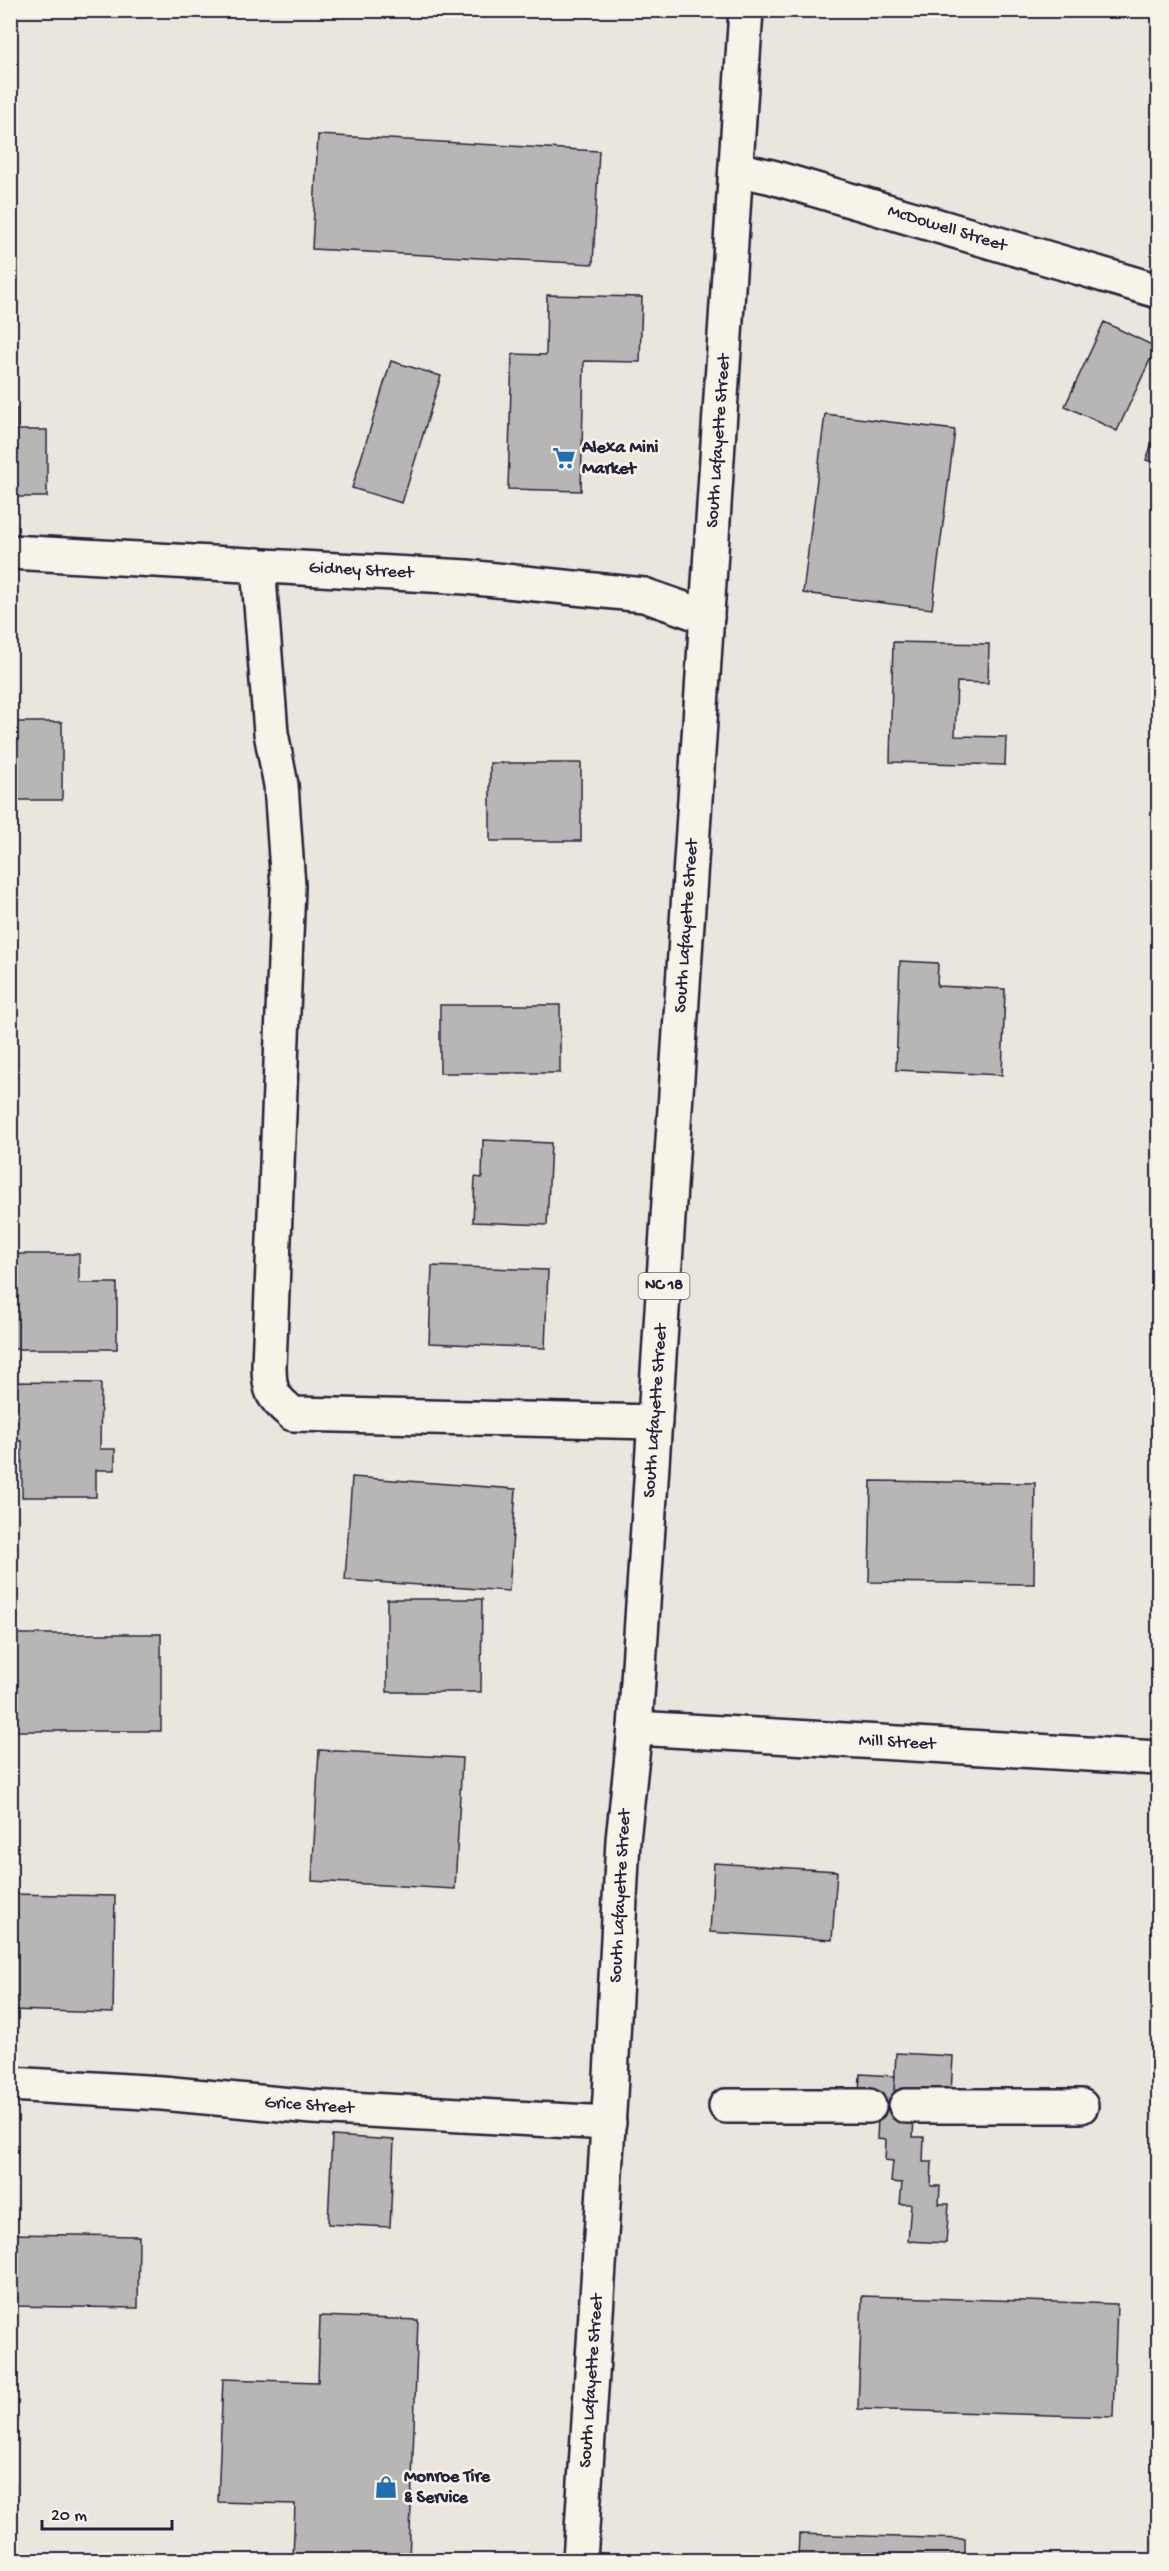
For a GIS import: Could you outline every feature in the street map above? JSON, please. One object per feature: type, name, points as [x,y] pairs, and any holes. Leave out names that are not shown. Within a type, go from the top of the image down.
[{"type":"main road","name":"South Lafayette Street","points":[[580,2560],[609,2123],[623,1840],[635,1728],[746,10]]},
{"type":"main road","name":"McDowell Street","points":[[736,169],[772,177],[1158,291]]},
{"type":"main road","name":"Gidney Street","points":[[10,552],[466,577],[606,590],[644,595],[706,617]]},
{"type":"main road","points":[[258,565],[271,733],[280,785],[288,886],[270,1388],[276,1400],[293,1414],[655,1422]]},
{"type":"main road","name":"Mill Street","points":[[635,1728],[1158,1758]]},
{"type":"main road","name":"Grice Street","points":[[10,2084],[162,2093],[312,2107],[609,2123]]},
{"type":"main road","points":[[726,2106],[869,2106]]},
{"type":"main road","points":[[906,2106],[1081,2106]]},
{"type":"building","points":[[318,135],[599,151],[593,264],[312,249]]},
{"type":"building","points":[[547,295],[642,297],[640,362],[584,361],[581,491],[508,489],[512,354],[546,355]]},
{"type":"building","points":[[1104,322],[1156,347],[1117,431],[1065,406]]},
{"type":"building","points":[[391,361],[441,376],[402,503],[352,488]]},
{"type":"building","points":[[10,409],[17,409],[17,430],[47,430],[47,497],[10,497]]},
{"type":"building","points":[[825,414],[955,430],[932,609],[803,593]]},
{"type":"building","points":[[1158,427],[1158,464],[1146,460]]},
{"type":"building","points":[[893,642],[989,644],[988,683],[957,682],[955,736],[1006,737],[1005,765],[890,762]]},
{"type":"building","points":[[10,722],[62,722],[62,800],[10,800]]},
{"type":"building","points":[[490,763],[581,763],[581,841],[490,841]]},
{"type":"building","points":[[900,961],[938,963],[937,986],[1005,989],[1002,1075],[896,1070]]},
{"type":"building","points":[[440,1005],[560,1005],[560,1073],[440,1073]]},
{"type":"building","points":[[483,1140],[551,1143],[547,1225],[473,1222],[475,1177],[482,1178]]},
{"type":"building","points":[[10,1254],[79,1254],[79,1283],[117,1283],[117,1349],[10,1349]]},
{"type":"building","points":[[432,1266],[548,1270],[545,1348],[429,1343]]},
{"type":"building","points":[[10,1382],[101,1383],[100,1449],[115,1449],[115,1470],[96,1470],[96,1497],[22,1497],[22,1441],[10,1441]]},
{"type":"building","points":[[352,1477],[516,1489],[509,1591],[345,1580]]},
{"type":"building","points":[[871,1481],[1035,1483],[1034,1584],[869,1582]]},
{"type":"building","points":[[387,1599],[482,1599],[481,1692],[387,1692]]},
{"type":"building","points":[[10,1634],[161,1634],[161,1731],[10,1731]]},
{"type":"building","points":[[319,1750],[462,1758],[455,1889],[312,1881]]},
{"type":"building","points":[[714,1863],[837,1871],[832,1940],[710,1932]]},
{"type":"building","points":[[10,1894],[115,1896],[113,2013],[10,2010]]},
{"type":"building","points":[[896,2053],[953,2056],[951,2093],[894,2090]]},
{"type":"building","points":[[860,2074],[895,2076],[894,2090],[942,2093],[914,2117],[913,2137],[924,2137],[923,2162],[932,2162],[931,2186],[940,2186],[939,2204],[949,2204],[946,2243],[908,2241],[911,2204],[900,2204],[902,2183],[891,2182],[893,2161],[885,2160],[886,2140],[877,2139],[878,2117],[859,2096]]},
{"type":"building","points":[[332,2136],[394,2140],[390,2227],[328,2224]]},
{"type":"building","points":[[10,2234],[139,2236],[138,2308],[10,2306]]},
{"type":"building","points":[[862,2296],[1117,2304],[1113,2417],[858,2409]]},
{"type":"building","points":[[320,2316],[418,2320],[409,2560],[293,2560],[295,2504],[218,2502],[223,2379],[318,2382]]},
{"type":"building","points":[[10,2482],[15,2482],[15,2560],[10,2560]]},
{"type":"building","points":[[799,2534],[965,2539],[965,2560],[798,2560]]},
{"type":"place","name":"Alexa Mini Market","points":[[564,458]]},
{"type":"place","name":"Monroe Tire & Service","points":[[386,2487]]}]
